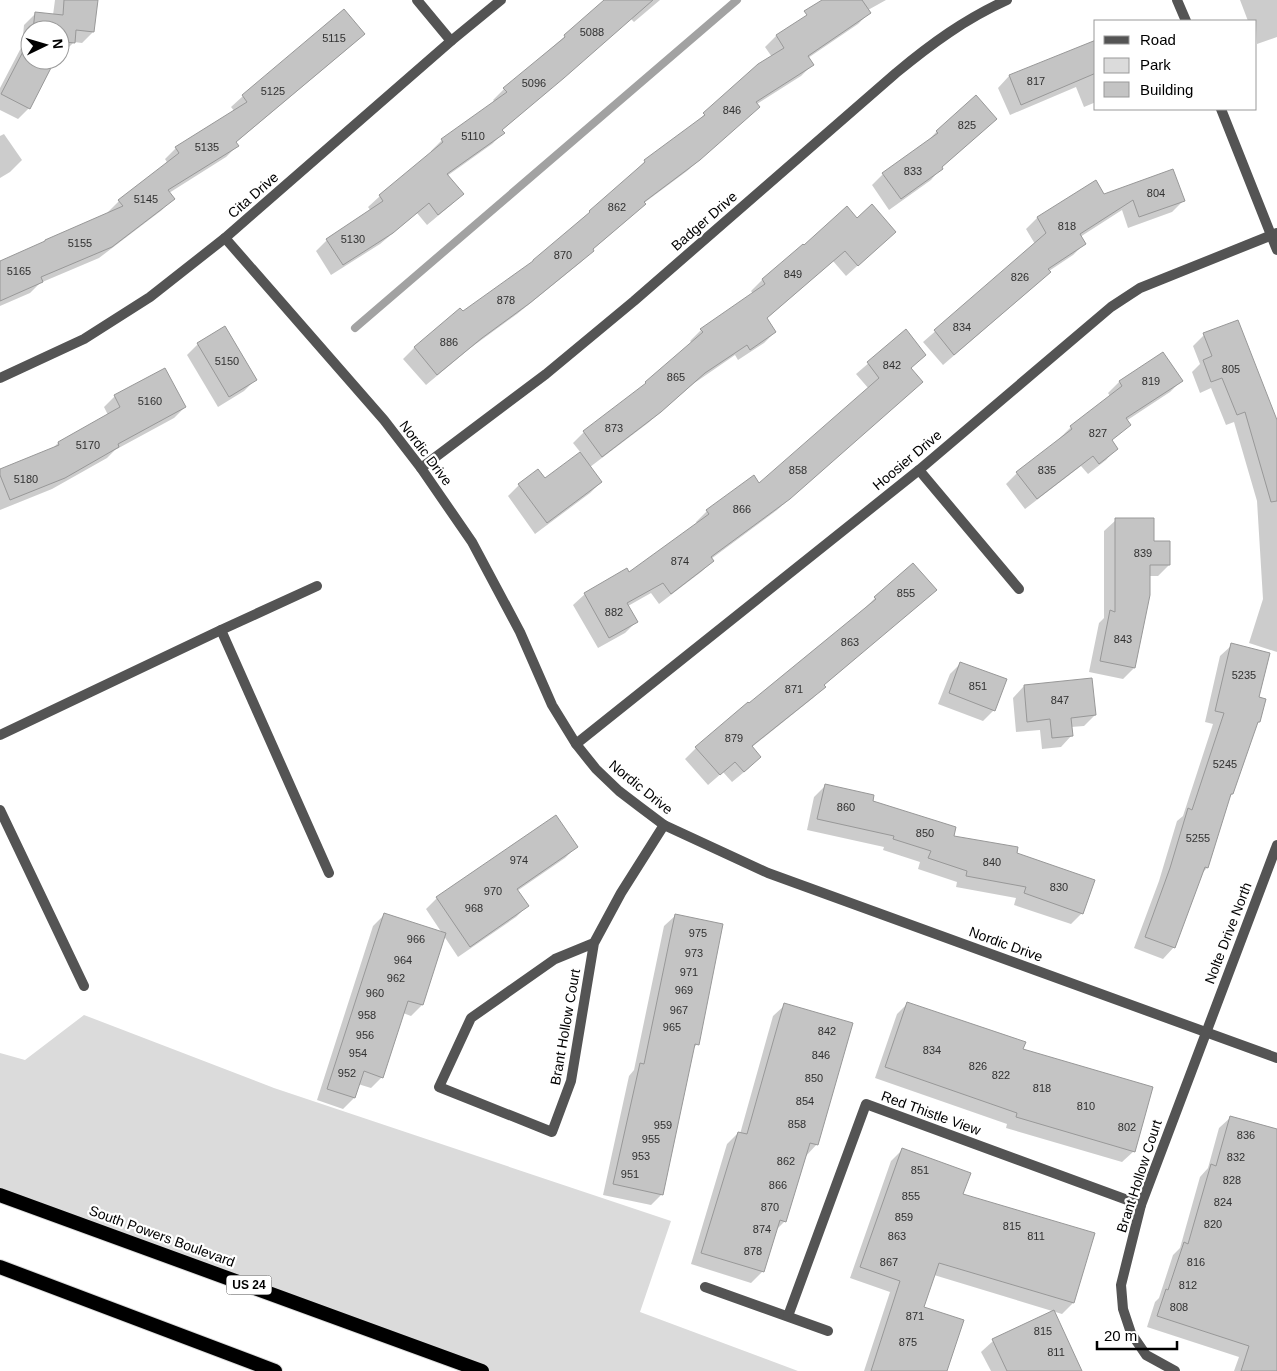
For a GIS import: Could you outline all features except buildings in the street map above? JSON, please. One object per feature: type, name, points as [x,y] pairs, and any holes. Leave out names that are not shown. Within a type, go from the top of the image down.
[{"type":"highway","name":"South Powers Boulevard","points":[[0,1195],[482,1371]]},
{"type":"highway","points":[[0,1267],[275,1371]]},
{"type":"street","points":[[417,0],[452,41]]},
{"type":"street","name":"Cita Drive","points":[[0,378],[84,339],[150,297],[225,238],[501,0]]},
{"type":"street","name":"Badger Drive","points":[[421,468],[553,368],[634,301],[927,47],[979,13],[1007,0]]},
{"type":"street","points":[[1177,0],[1186,20]]},
{"type":"street","points":[[1221,110],[1274,234],[1277,250]]},
{"type":"street","name":"Hoosier Drive","points":[[576,744],[919,470],[1111,307],[1140,288],[1274,234]]},
{"type":"street","name":"Nordic Drive","points":[[225,238],[384,420],[421,468],[472,542],[520,632],[552,705],[576,744],[596,769],[619,791],[664,825],[768,872],[1277,1058]]},
{"type":"street","points":[[919,470],[1019,589]]},
{"type":"street","points":[[0,735],[317,586]]},
{"type":"street","points":[[221,630],[329,873]]},
{"type":"street","points":[[0,810],[84,986]]},
{"type":"street","name":"Brant Hollow Court","points":[[594,943],[555,959],[471,1018],[439,1087],[552,1132],[571,1081],[594,943],[621,893],[664,825]]},
{"type":"street","name":"Nolte Drive North","points":[[1206,1031],[1277,845]]},
{"type":"street","name":"Brant Hollow Court","points":[[1175,1371],[1146,1355],[1131,1333],[1123,1309],[1121,1285],[1141,1205],[1206,1031]]},
{"type":"street","name":"Red Thistle View","points":[[788,1316],[866,1104],[1141,1205]]},
{"type":"street","points":[[705,1288],[828,1331]]},
{"type":"green space","points":[[84,1015],[274,1088],[671,1221],[640,1312],[798,1371],[477,1371],[0,1197],[0,1053],[25,1060]]},
{"type":"waterway","points":[[355,328],[737,0]]}]
